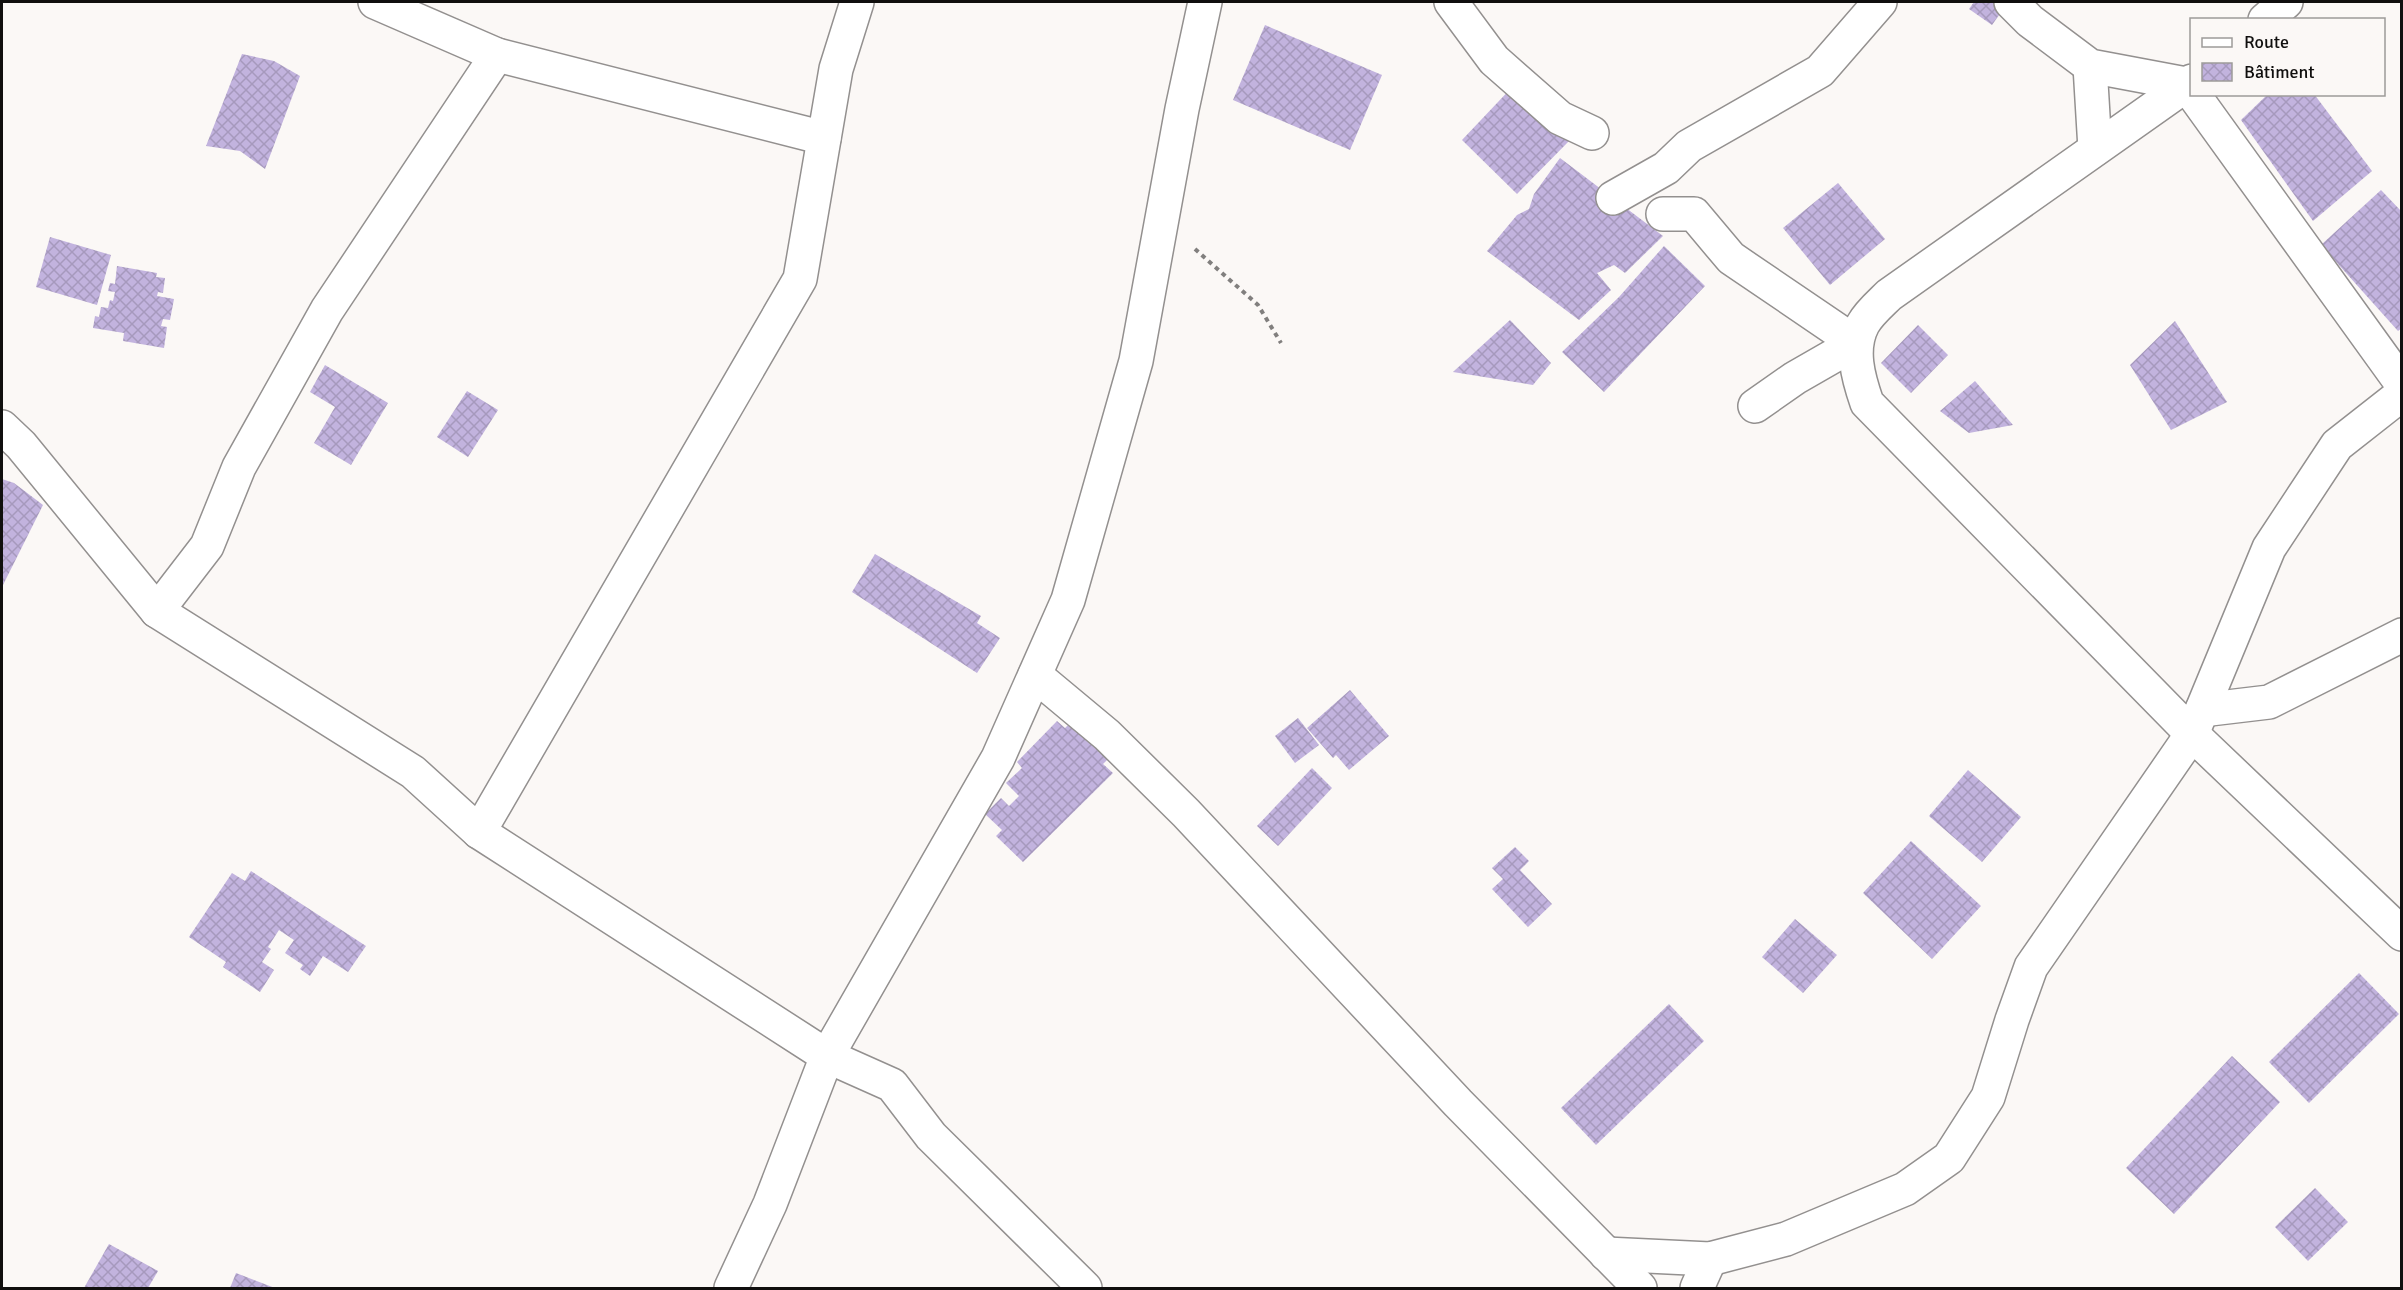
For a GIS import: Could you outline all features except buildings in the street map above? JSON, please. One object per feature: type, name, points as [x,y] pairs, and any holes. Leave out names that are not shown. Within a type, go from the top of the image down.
[{"type":"street","points":[[375,2],[497,55],[824,138]]},
{"type":"street","points":[[479,832],[800,279],[836,69],[857,2]]},
{"type":"street","points":[[731,1288],[770,1204],[827,1056],[998,758],[1068,600],[1133,373],[1182,109],[1205,2]]},
{"type":"street","points":[[1450,2],[1494,60],[1560,118],[1592,133]]},
{"type":"street","points":[[1613,198],[1666,168],[1689,146],[1820,71],[1880,2]]},
{"type":"street","points":[[2010,2],[2030,21],[2090,66],[2190,88]]},
{"type":"street","points":[[2267,18],[2286,2]]},
{"type":"street","points":[[157,611],[207,546],[239,467],[327,310],[497,55]]},
{"type":"street","points":[[2090,66],[2095,149]]},
{"type":"street","points":[[2190,89],[2095,149],[1889,295],[1864,322],[1856,343],[1858,378],[1867,403],[2197,722],[2402,934]]},
{"type":"street","points":[[2197,96],[2402,384]]},
{"type":"street","points":[[1663,214],[1694,214],[1731,258],[1856,343]]},
{"type":"street","points":[[1755,406],[1795,378],[1856,343]]},
{"type":"street","points":[[1606,1254],[1703,1274],[1905,1189],[1949,1158],[1988,1097],[2031,967],[2197,722],[2269,548],[2337,445],[2402,394]]},
{"type":"street","points":[[2,426],[21,445],[157,611],[413,772],[479,832],[827,1056],[892,1085],[932,1137],[1084,1288]]},
{"type":"street","points":[[2197,722],[2269,702],[2402,635]]},
{"type":"street","points":[[1035,675],[1107,735],[1186,813],[1458,1103],[1640,1288]]},
{"type":"path","points":[[1162,217],[1258,305],[1281,343]]}]
